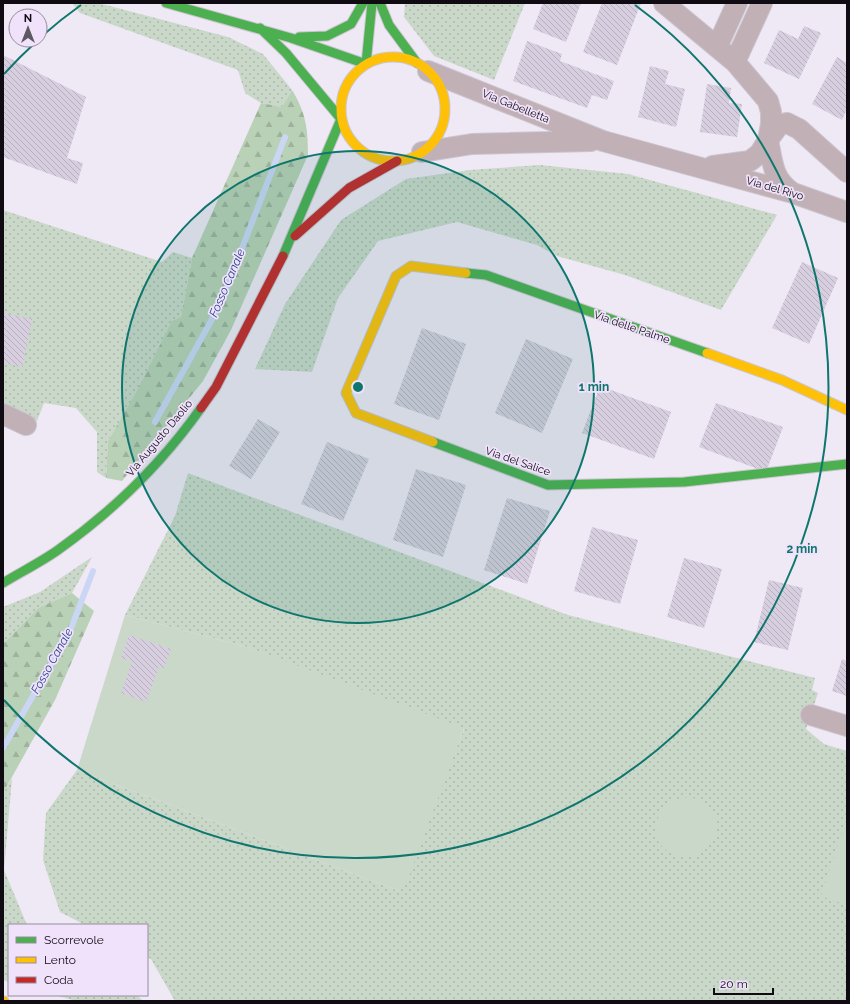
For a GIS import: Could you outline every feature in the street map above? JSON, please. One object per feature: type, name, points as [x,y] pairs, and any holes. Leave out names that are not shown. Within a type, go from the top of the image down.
[{"type":"street","points":[[166,3],[260,28],[366,64]]},
{"type":"street","points":[[291,38],[327,36],[351,24],[363,3]]},
{"type":"street","points":[[366,64],[372,3]]},
{"type":"street","points":[[260,28],[286,53],[308,79],[341,119],[348,136],[361,150],[378,159],[397,161],[422,152],[435,139],[443,122],[445,104],[440,86],[389,25],[380,3]]},
{"type":"street","points":[[664,3],[735,62],[768,101],[771,118],[768,140],[775,175],[784,187],[793,193]]},
{"type":"street","points":[[717,46],[737,3]]},
{"type":"street","points":[[735,62],[762,3]]},
{"type":"street","points":[[341,119],[341,102],[345,87],[354,74],[366,64],[392,57],[423,67]]},
{"type":"street","name":"Via Gabelletta","points":[[423,67],[603,141],[703,167]]},
{"type":"street","points":[[308,79],[319,107]]},
{"type":"street","name":"Via Augusto Daolio","points":[[3,583],[57,551],[101,518],[143,478],[187,428],[216,387],[291,240],[341,119]]},
{"type":"street","points":[[703,167],[750,161],[760,153],[779,125],[787,124],[799,129],[847,172]]},
{"type":"street","points":[[325,135],[325,158]]},
{"type":"street","name":"Via Gabelletta","points":[[422,152],[472,144],[550,141],[603,141]]},
{"type":"street","name":"Via Augusto Daolio","points":[[291,240],[350,188],[397,161]]},
{"type":"street","name":"Via del Rivo","points":[[703,167],[793,193],[847,212]]},
{"type":"street","name":"Via delle Palme","points":[[411,266],[486,275],[782,380],[847,410]]},
{"type":"street","name":"Via del Salice","points":[[411,266],[396,276],[346,393],[356,413],[548,485],[684,482],[847,464]]},
{"type":"street","points":[[3,414],[26,425]]},
{"type":"street","points":[[811,715],[847,726]]},
{"type":"green space","points":[[72,3],[98,3],[228,37],[263,54],[292,90],[282,107],[261,103],[245,93],[238,70],[80,13]]},
{"type":"green space","points":[[405,3],[525,3],[494,80],[434,56],[404,17]]},
{"type":"green space","points":[[292,90],[297,98],[305,121],[308,155],[231,330],[203,381],[122,481],[106,478],[108,441],[138,389],[172,321],[181,317],[192,258],[261,103],[282,107]]},
{"type":"green space","points":[[540,165],[628,174],[777,215],[721,310],[625,275],[557,256],[537,245],[457,222],[378,241],[338,298],[312,372],[255,369],[285,304],[341,220],[406,179],[470,170]]},
{"type":"green space","points":[[3,210],[162,262],[173,252],[192,258],[181,317],[108,441],[106,478],[97,472],[97,432],[76,408],[44,403],[37,421],[3,404]]},
{"type":"green space","points":[[188,473],[568,615],[815,678],[812,690],[818,693],[806,729],[824,744],[847,751],[847,1001],[175,1001],[151,959],[148,958],[148,924],[83,924],[60,912],[43,860],[46,813],[77,770],[399,891],[464,729],[247,647],[125,615],[175,516]]},
{"type":"green space","points":[[92,557],[72,593],[38,608],[3,644],[3,607],[40,592]]},
{"type":"green space","points":[[72,593],[94,611],[55,700],[3,793],[3,644],[38,608]]},
{"type":"green space","points":[[125,615],[247,647],[464,728],[408,879],[399,891],[77,770]]},
{"type":"green space","points":[[12,778],[4,870],[27,924],[8,924],[8,982],[3,980],[3,793]]},
{"type":"green space","points":[[690,797],[708,806],[716,818],[717,831],[711,843],[701,852],[688,857],[674,855],[660,844],[657,839],[657,822],[662,810],[670,802],[677,799]]},
{"type":"green space","points":[[847,817],[847,905],[821,896]]},
{"type":"green space","points":[[58,996],[138,996],[143,1001],[76,1001]]},
{"type":"building","points":[[543,3],[581,3],[566,42],[533,29]]},
{"type":"building","points":[[602,3],[641,3],[617,65],[583,52]]},
{"type":"building","points":[[804,26],[821,33],[799,79],[764,63],[779,30],[798,39]]},
{"type":"building","points":[[527,41],[562,54],[560,61],[614,81],[607,100],[592,95],[587,108],[513,81]]},
{"type":"building","points":[[3,55],[86,97],[67,158],[83,163],[77,184],[3,157]]},
{"type":"building","points":[[837,57],[847,63],[847,109],[842,120],[812,104]]},
{"type":"building","points":[[650,66],[669,71],[665,84],[685,89],[676,127],[638,117]]},
{"type":"building","points":[[707,84],[731,88],[729,103],[742,104],[737,137],[700,132]]},
{"type":"building","points":[[802,262],[838,278],[809,344],[772,328]]},
{"type":"building","points":[[3,313],[32,319],[22,367],[3,363]]},
{"type":"building","points":[[422,328],[466,344],[439,420],[394,404]]},
{"type":"building","points":[[526,339],[573,359],[542,433],[495,413]]},
{"type":"building","points":[[600,386],[671,412],[654,459],[582,433]]},
{"type":"building","points":[[716,403],[783,427],[766,472],[699,447]]},
{"type":"building","points":[[258,419],[280,432],[251,479],[229,466]]},
{"type":"building","points":[[327,442],[369,459],[343,521],[301,504]]},
{"type":"building","points":[[416,469],[466,485],[443,557],[393,540]]},
{"type":"building","points":[[507,498],[550,511],[527,584],[484,570]]},
{"type":"building","points":[[592,527],[638,540],[620,604],[574,591]]},
{"type":"building","points":[[684,558],[722,569],[704,628],[667,617]]},
{"type":"building","points":[[769,580],[803,588],[788,650],[754,642]]},
{"type":"building","points":[[129,635],[171,649],[164,668],[159,667],[146,702],[121,693],[132,661],[121,658]]},
{"type":"building","points":[[842,659],[847,661],[847,696],[832,691]]},
{"type":"waterway","name":"Fosso Canale","points":[[155,422],[221,303],[285,137]]},
{"type":"waterway","name":"Fosso Canale","points":[[3,748],[70,631],[93,571]]},
{"type":"traffic: fast","points":[[166,3],[291,38],[366,64]]},
{"type":"traffic: fast","points":[[299,37],[327,36],[351,24],[363,3]]},
{"type":"traffic: fast","points":[[366,64],[372,3]]},
{"type":"traffic: fast","points":[[380,3],[389,25],[417,63]]},
{"type":"traffic: fast","points":[[260,28],[286,53],[341,119],[283,256]]},
{"type":"traffic: fast","points":[[466,273],[486,275],[707,353]]},
{"type":"traffic: fast","points":[[3,583],[58,550],[98,519],[136,485],[153,467],[201,408]]},
{"type":"traffic: fast","points":[[433,442],[548,485],[684,482],[847,464]]},
{"type":"traffic: slow","points":[[393,57],[413,61],[430,72],[441,89],[445,109],[441,129],[430,146],[413,157],[393,161],[373,157],[356,146],[345,129],[341,109],[345,89],[356,72],[373,61],[393,57]]},
{"type":"traffic: slow","points":[[433,442],[356,413],[346,393],[396,276],[411,266],[466,273]]},
{"type":"traffic: slow","points":[[707,353],[782,380],[847,410]]},
{"type":"traffic: jam","points":[[295,236],[349,188],[397,161]]},
{"type":"traffic: jam","points":[[201,408],[216,387],[283,256]]}]
